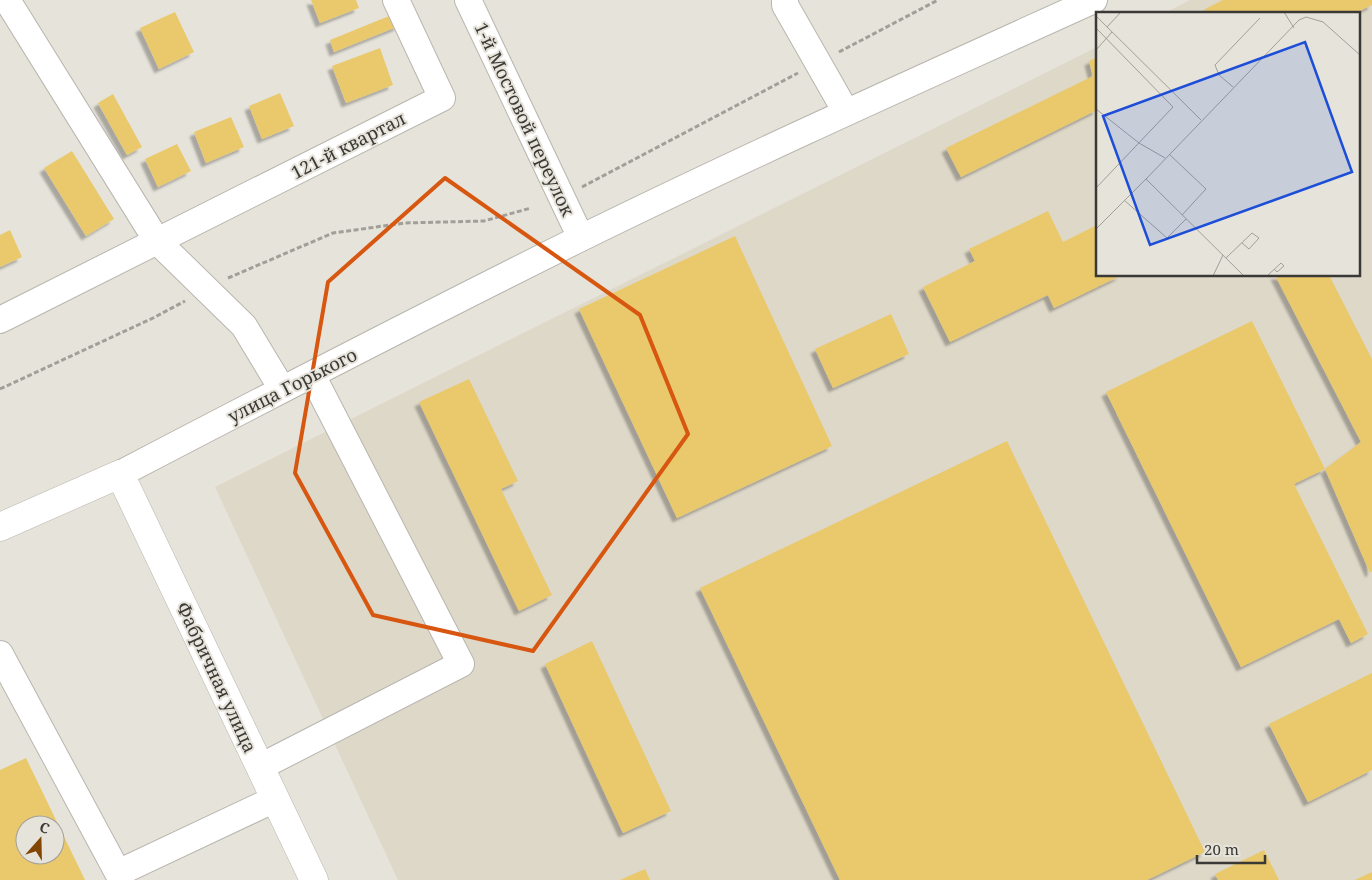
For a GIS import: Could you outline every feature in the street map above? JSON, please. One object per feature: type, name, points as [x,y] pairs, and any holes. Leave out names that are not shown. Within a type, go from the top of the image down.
[{"type":"main road","name":"Фабричная улица","points":[[120,474],[314,880]]},
{"type":"main road","name":"улица Горького","points":[[0,527],[120,474]]},
{"type":"street","points":[[7,0],[158,242],[244,326],[282,389]]},
{"type":"street","name":"121-й квартал","points":[[0,320],[442,98],[396,0]]},
{"type":"street","name":"1-й Мостовой переулок","points":[[468,0],[581,238]]},
{"type":"street","points":[[785,0],[785,6],[846,112]]},
{"type":"street","name":"улица Горького","points":[[120,474],[282,389],[581,238],[846,112],[1094,0]]},
{"type":"street","points":[[260,767],[461,664],[312,375]]},
{"type":"street","points":[[0,654],[118,873],[275,799]]},
{"type":"path","points":[[577,189],[938,0]]},
{"type":"path","points":[[0,389],[153,318],[222,281],[333,233],[405,223],[484,221],[531,208]]},
{"type":"highlighted area","points":[[445,178],[640,315],[688,434],[533,651],[373,615],[295,473],[328,282]]},
{"type":"shaded area","points":[[1190,0],[1372,0],[1372,880],[398,880],[215,487],[1096,47],[1096,276],[1360,276],[1360,12],[1167,12]]},
{"type":"building","points":[[311,0],[356,0],[359,8],[320,23]]},
{"type":"building","points":[[1223,0],[1372,0],[1372,5],[1357,12],[1206,12],[1205,9]]},
{"type":"building","points":[[175,12],[194,52],[159,69],[140,28]]},
{"type":"building","points":[[394,14],[399,26],[334,52],[330,40]]},
{"type":"building","points":[[380,48],[393,85],[346,103],[332,66]]},
{"type":"building","points":[[1096,58],[1096,110],[961,177],[946,148],[1093,76],[1089,61]]},
{"type":"building","points":[[280,93],[294,126],[262,139],[249,106]]},
{"type":"building","points":[[113,94],[142,147],[127,155],[98,103]]},
{"type":"building","points":[[231,117],[244,147],[206,163],[194,132]]},
{"type":"building","points":[[177,144],[191,171],[158,187],[145,159]]},
{"type":"building","points":[[72,151],[114,219],[86,236],[44,168]]},
{"type":"building","points":[[1048,211],[1063,242],[1096,226],[1096,276],[1120,276],[1054,308],[1048,295],[950,342],[923,287],[975,261],[969,249]]},
{"type":"building","points":[[10,230],[22,257],[0,267],[0,235]]},
{"type":"building","points":[[735,236],[832,446],[677,518],[579,309]]},
{"type":"building","points":[[1276,276],[1330,276],[1372,359],[1372,571],[1370,573],[1325,469],[1361,442]]},
{"type":"building","points":[[891,314],[909,354],[833,388],[815,349]]},
{"type":"building","points":[[1252,321],[1325,469],[1294,484],[1368,634],[1351,643],[1339,619],[1241,667],[1106,392]]},
{"type":"building","points":[[469,379],[518,481],[501,489],[552,595],[519,611],[419,402]]},
{"type":"building","points":[[1007,441],[1205,852],[1147,880],[840,880],[700,588]]},
{"type":"building","points":[[592,641],[671,811],[623,833],[545,664]]},
{"type":"building","points":[[1372,673],[1372,770],[1308,802],[1269,724]]},
{"type":"building","points":[[26,758],[54,815],[15,815],[15,865],[65,865],[65,839],[85,880],[0,880],[0,770]]},
{"type":"building","points":[[1264,850],[1279,880],[1218,880],[1215,874]]},
{"type":"building","points":[[645,869],[650,880],[620,880]]},
{"type":"building","points":[[1372,872],[1372,880],[1355,880]]}]
